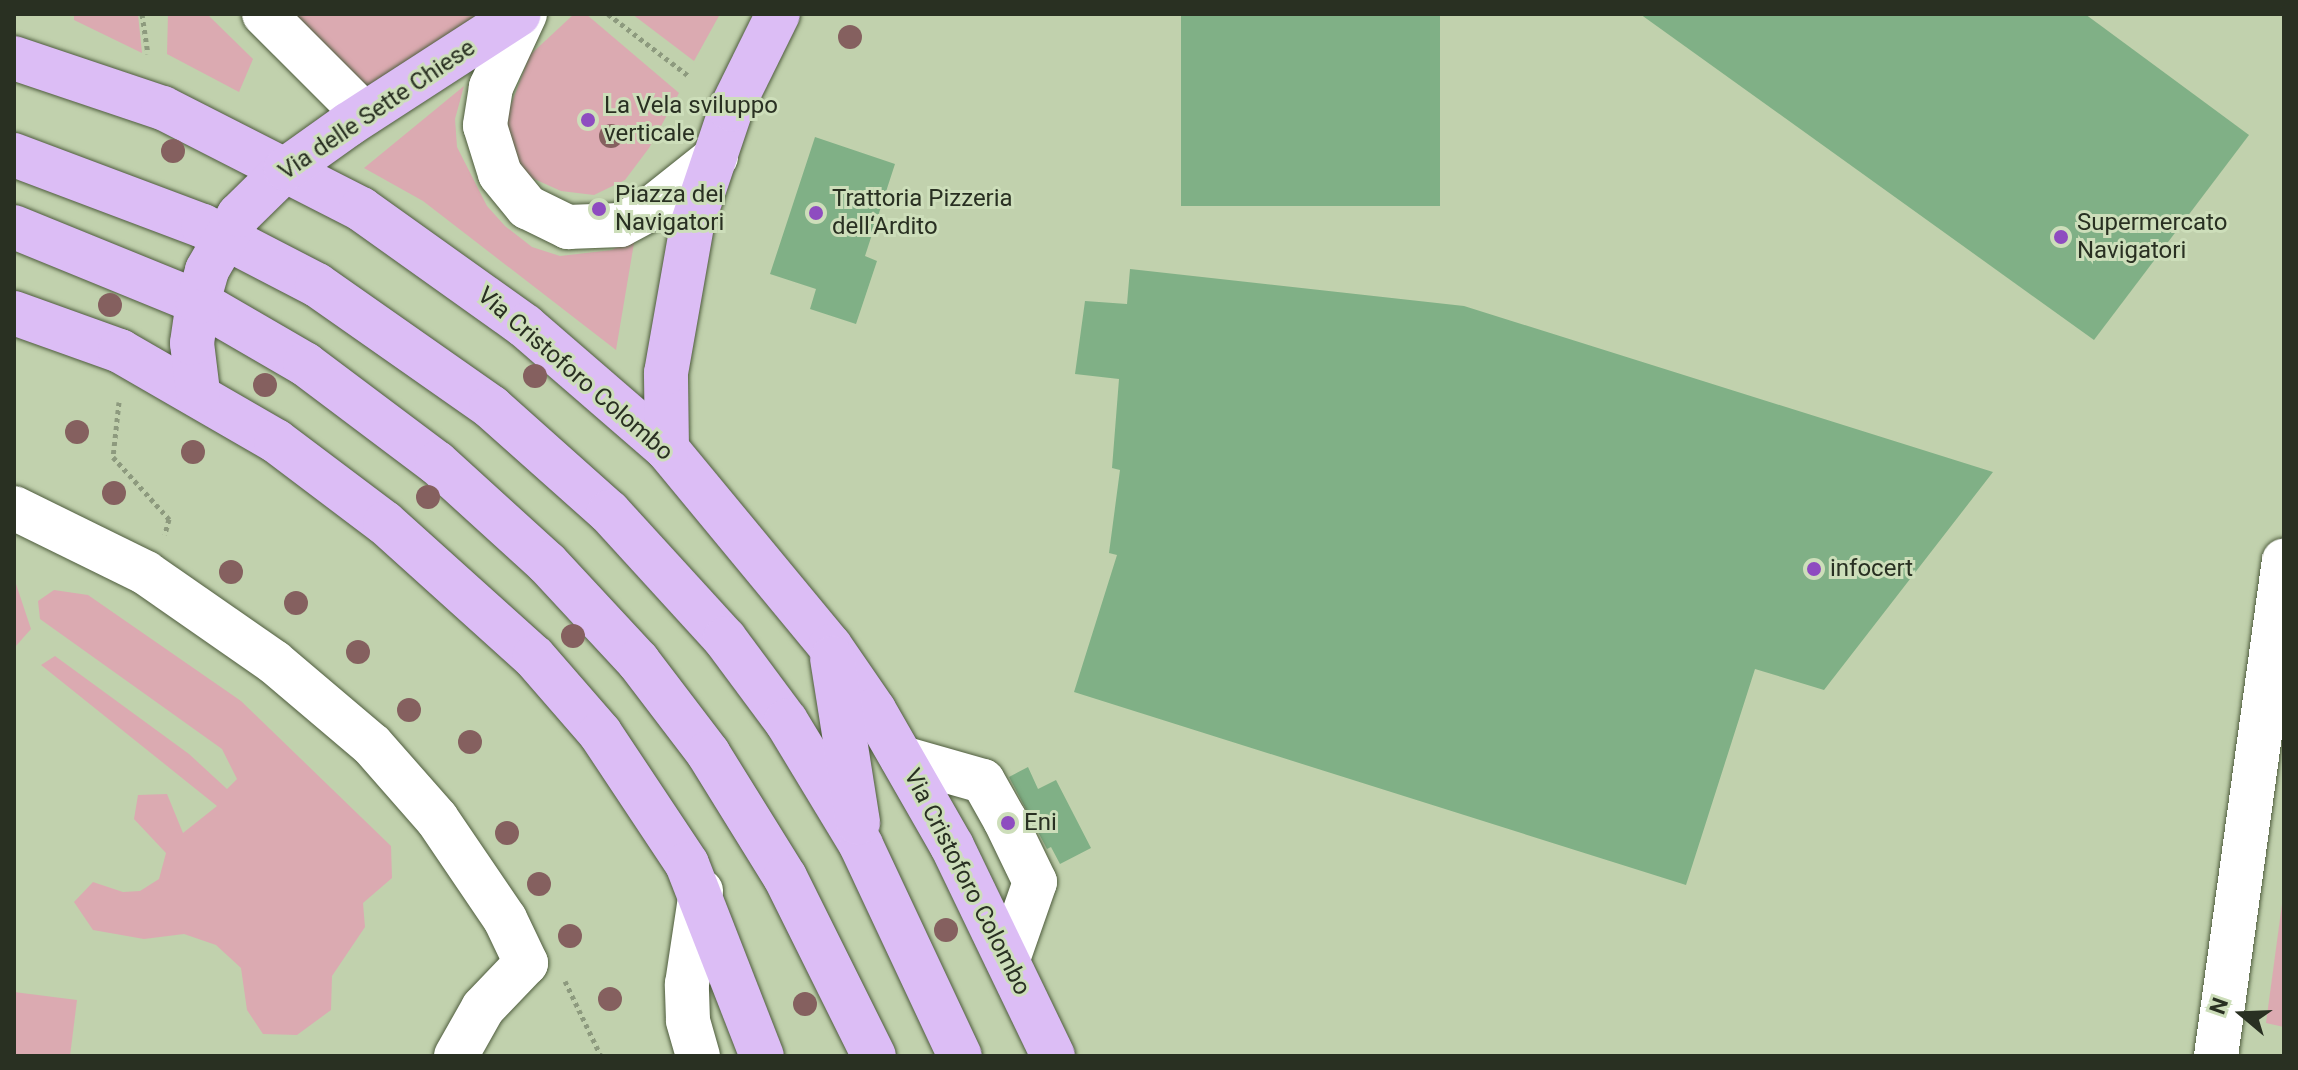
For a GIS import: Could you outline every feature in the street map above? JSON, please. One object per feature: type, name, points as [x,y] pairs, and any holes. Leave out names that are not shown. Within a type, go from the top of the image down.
[{"type":"main road","name":"Via delle Sette Chiese","points":[[198,392],[192,352],[198,302],[224,237],[286,169],[364,114],[519,14]]},
{"type":"main road","points":[[667,449],[665,392],[677,296],[692,225],[750,65],[778,14]]},
{"type":"main road","name":"Via Cristoforo Colombo","points":[[14,58],[163,108],[361,209],[462,277],[667,449],[830,646],[902,758],[1008,959],[1053,1056]]},
{"type":"main road","points":[[14,155],[128,195],[224,237],[317,285],[503,416],[609,512],[748,667],[861,845],[960,1056]]},
{"type":"main road","points":[[14,227],[198,302],[305,364],[416,446],[483,502],[591,607],[689,726],[763,837],[874,1056]]},
{"type":"main road","points":[[14,313],[101,342],[198,392],[356,500],[534,657],[618,758],[701,891],[762,1056]]},
{"type":"main road","points":[[830,646],[861,845]]},
{"type":"street","points":[[264,14],[364,114]]},
{"type":"street","points":[[525,14],[491,87],[485,126],[500,174],[527,207],[568,227],[620,225],[652,208],[716,157]]},
{"type":"street","points":[[14,508],[169,587],[329,706],[392,766],[437,819],[505,919],[544,967],[483,1008],[456,1056]]},
{"type":"street","points":[[2216,1056],[2284,561]]},
{"type":"street","points":[[902,758],[983,781],[1005,820],[1035,882],[1008,959]]},
{"type":"street","points":[[698,1056],[688,1020],[687,984],[701,891]]},
{"type":"path","points":[[142,14],[149,67]]},
{"type":"path","points":[[608,14],[690,77]]},
{"type":"path","points":[[120,389],[113,457],[169,519],[164,540]]},
{"type":"path","points":[[544,967],[601,1056]]},
{"type":"shaded area","points":[[74,14],[138,14],[142,53],[74,20]]},
{"type":"shaded area","points":[[168,14],[207,14],[253,59],[239,92],[167,54]]},
{"type":"shaded area","points":[[294,14],[484,14],[368,91]]},
{"type":"shaded area","points":[[574,14],[586,14],[679,93],[649,148],[625,180],[594,195],[561,191],[532,178],[522,169],[504,123],[530,55]]},
{"type":"shaded area","points":[[632,14],[720,14],[694,61]]},
{"type":"shaded area","points":[[464,86],[455,119],[457,147],[487,206],[505,226],[532,247],[560,256],[612,250],[635,237],[616,350],[423,201],[364,168]]},
{"type":"shaded area","points":[[14,578],[31,629],[15,647],[14,647]]},
{"type":"shaded area","points":[[54,590],[88,595],[241,701],[391,846],[392,878],[363,903],[365,927],[332,976],[331,1010],[297,1035],[263,1034],[247,1010],[241,968],[216,945],[184,934],[144,939],[93,930],[74,902],[93,882],[123,892],[140,891],[159,879],[166,853],[134,819],[138,795],[167,794],[183,833],[217,806],[41,665],[55,656],[189,754],[227,789],[237,779],[222,749],[40,619],[38,601]]},
{"type":"shaded area","points":[[2284,889],[2284,1027],[2266,1023]]},
{"type":"shaded area","points":[[14,992],[77,1000],[70,1056],[14,1056]]},
{"type":"building","points":[[1181,14],[1440,14],[1440,206],[1181,206]]},
{"type":"building","name":"Supermercato Navigatori","points":[[1640,14],[2085,14],[2249,135],[2094,340]]},
{"type":"building","points":[[815,137],[895,164],[865,256],[877,261],[856,324],[810,309],[816,289],[770,274]]},
{"type":"building","points":[[1130,269],[1464,306],[1993,472],[1824,690],[1755,669],[1686,885],[1074,692],[1117,555],[1109,553],[1120,470],[1112,468],[1119,379],[1075,374],[1085,301],[1127,304]]},
{"type":"building","points":[[1028,767],[1038,789],[1056,780],[1091,848],[1060,864],[1051,847],[1047,849],[1009,777]]},
{"type":"place","name":"La Vela sviluppo verticale","points":[[588,120]]},
{"type":"place","name":"Piazza dei Navigatori","points":[[599,209]]},
{"type":"place","name":"Trattoria Pizzeria dell‘Ardito","points":[[816,213]]},
{"type":"place","name":"Supermercato Navigatori","points":[[2061,237]]},
{"type":"place","name":"infocert","points":[[1814,569]]},
{"type":"place","name":"Eni","points":[[1008,823]]}]
